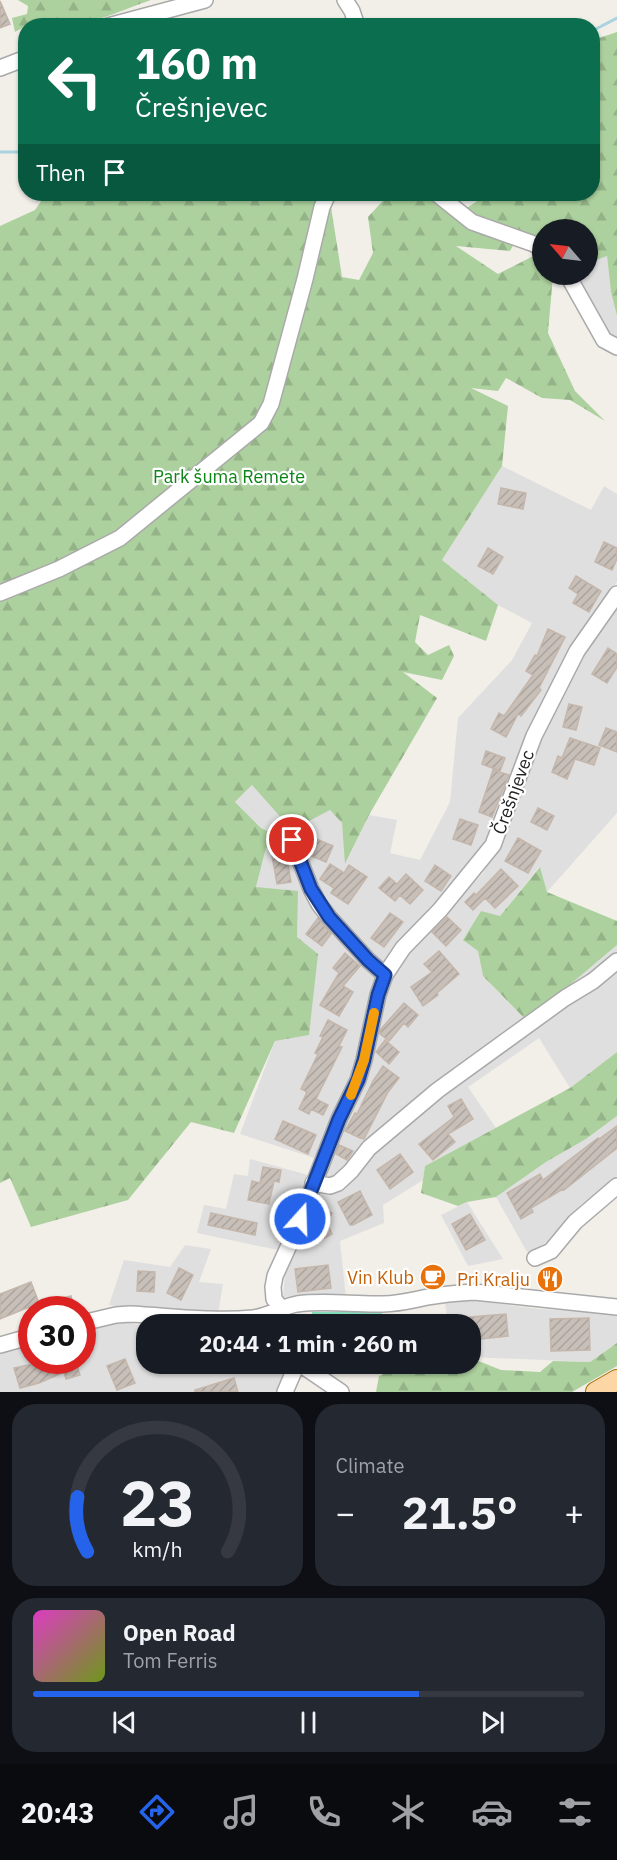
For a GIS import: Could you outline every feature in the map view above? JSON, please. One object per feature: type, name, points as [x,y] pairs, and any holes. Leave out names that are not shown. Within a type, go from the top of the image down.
[{"type":"main road","points":[[596,1392],[617,1380]]},
{"type":"street","points":[[138,18],[205,0]]},
{"type":"street","points":[[345,0],[354,18]]},
{"type":"street","points":[[0,68],[18,61]]},
{"type":"street","points":[[0,593],[59,569],[120,538],[261,423],[271,404],[325,201]]},
{"type":"street","points":[[446,201],[472,222],[532,243]]},
{"type":"street","points":[[573,285],[604,340],[617,347]]},
{"type":"street","name":"Črešnjevec","points":[[282,1314],[281,1308],[274,1299],[275,1276],[296,1230],[339,1119],[358,1080],[385,975],[404,948],[440,910],[493,845],[534,736],[577,651],[617,594]]},
{"type":"street","points":[[292,840],[311,889],[324,910],[368,960],[385,975]]},
{"type":"street","points":[[313,1183],[330,1186],[338,1183],[369,1148],[438,1090],[565,998],[593,981],[617,961]]},
{"type":"street","points":[[536,1258],[551,1251],[575,1222],[617,1186]]},
{"type":"street","points":[[96,1320],[130,1314],[254,1318],[295,1305],[404,1303],[450,1293],[474,1292],[617,1307]]},
{"type":"street","points":[[0,1346],[18,1340]]},
{"type":"street","points":[[285,1392],[293,1374]]},
{"type":"street","points":[[313,1374],[341,1392]]},
{"type":"shaded area","points":[[607,256],[611,292],[617,316],[617,341],[599,325],[579,285],[598,285],[598,259]]},
{"type":"shaded area","points":[[502,466],[591,510],[604,486],[617,494],[617,582],[589,621],[482,848],[469,868],[396,947],[375,980],[353,1078],[314,1158],[240,1134],[275,1041],[297,937],[256,887],[266,848],[281,838],[261,828],[235,802],[252,785],[330,810],[342,823],[346,863],[369,815],[397,820],[390,853],[420,860],[450,802],[458,718],[512,660],[532,623],[498,605],[442,560]]},
{"type":"shaded area","points":[[617,603],[617,813],[547,892],[539,867],[499,917],[478,951],[483,976],[527,1021],[617,945],[617,1052],[570,1088],[539,1038],[468,1087],[496,1128],[425,1166],[423,1180],[383,1205],[384,1223],[340,1241],[346,1298],[283,1298],[285,1275],[290,1259],[386,985],[407,950],[450,909],[483,873],[506,832],[554,710],[587,647]]},
{"type":"shaded area","points":[[617,1116],[617,1176],[579,1206],[555,1238],[527,1252],[496,1197],[546,1162],[586,1139]]},
{"type":"shaded area","points":[[250,1159],[308,1175],[278,1250],[197,1233],[204,1205],[226,1209],[234,1174],[248,1176]]},
{"type":"shaded area","points":[[467,1202],[503,1259],[468,1266],[441,1215]]},
{"type":"shaded area","points":[[185,1245],[211,1249],[199,1282],[223,1284],[218,1314],[109,1305],[124,1260],[170,1267]]},
{"type":"shaded area","points":[[471,1300],[539,1309],[617,1313],[617,1343],[590,1362],[481,1357],[481,1314],[447,1314],[445,1303]]},
{"type":"shaded area","points":[[118,1321],[136,1324],[136,1374],[283,1374],[283,1381],[276,1392],[0,1392],[0,1352],[18,1347],[18,1374],[96,1374],[96,1326]]},
{"type":"green space","points":[[18,0],[151,0],[102,18],[18,18],[18,30],[15,32],[12,18],[27,14],[28,6]]},
{"type":"green space","name":"Park šuma Remete","points":[[617,32],[617,316],[611,292],[607,256],[598,259],[598,219],[532,219],[532,236],[520,233],[510,251],[456,246],[498,274],[532,257],[532,285],[552,285],[548,333],[575,391],[605,421],[570,400],[542,398],[506,378],[498,391],[471,388],[508,406],[502,466],[442,560],[498,605],[486,641],[420,615],[415,642],[428,655],[449,645],[454,656],[442,680],[403,672],[437,698],[369,815],[345,864],[342,823],[330,810],[292,830],[252,785],[235,802],[261,828],[282,838],[266,848],[256,887],[298,891],[297,937],[318,954],[309,1035],[275,1041],[234,1133],[191,1122],[128,1200],[31,1227],[10,1178],[0,1183],[0,226],[35,210],[41,201],[330,201],[342,277],[359,280],[373,253],[368,217],[383,201],[435,201],[459,213],[477,201],[600,201],[600,38]]},
{"type":"green space","points":[[540,867],[547,892],[617,921],[617,945],[527,1021],[483,976],[478,951],[463,940],[481,911],[500,916]]},
{"type":"green space","points":[[617,1052],[617,1116],[586,1139],[546,1162],[496,1197],[467,1202],[458,1206],[421,1193],[425,1166],[570,1088]]},
{"type":"green space","points":[[312,1312],[382,1312],[382,1314],[312,1314]]},
{"type":"green space","points":[[617,1343],[617,1366],[572,1392],[376,1392],[379,1376],[384,1374],[481,1374],[481,1362],[501,1370],[540,1372],[553,1361],[590,1362]]},
{"type":"building","points":[[0,1],[10,24],[0,28]]},
{"type":"building","points":[[501,488],[526,493],[523,509],[498,504]]},
{"type":"building","points":[[604,542],[617,548],[617,559],[612,570],[595,562]]},
{"type":"building","points":[[488,548],[503,557],[493,574],[478,566]]},
{"type":"building","points":[[576,576],[601,591],[589,612],[573,603],[578,594],[569,588]]},
{"type":"building","points":[[548,629],[565,637],[539,688],[541,690],[521,716],[518,714],[506,737],[491,729],[499,713],[504,716],[533,675],[526,671],[535,655],[537,656]]},
{"type":"building","points":[[608,648],[617,654],[617,667],[607,683],[592,674]]},
{"type":"building","points":[[569,704],[582,707],[576,730],[563,727]]},
{"type":"building","points":[[606,728],[617,732],[617,752],[599,745]]},
{"type":"building","points":[[570,738],[600,748],[594,765],[575,759],[567,779],[552,772],[558,756],[562,758]]},
{"type":"building","points":[[486,751],[505,758],[500,771],[482,764]]},
{"type":"building","points":[[493,770],[509,775],[492,817],[479,812]]},
{"type":"building","points":[[538,808],[554,816],[547,830],[531,822]]},
{"type":"building","points":[[460,819],[478,825],[471,845],[453,839]]},
{"type":"building","points":[[518,838],[541,851],[528,873],[505,861]]},
{"type":"building","points":[[316,839],[333,846],[326,862],[309,855]]},
{"type":"building","points":[[286,854],[291,882],[277,884],[272,856]]},
{"type":"building","points":[[330,864],[344,873],[349,865],[367,877],[348,904],[331,893],[334,888],[320,879]]},
{"type":"building","points":[[435,865],[451,876],[441,891],[425,881]]},
{"type":"building","points":[[501,869],[518,886],[495,908],[485,898],[473,910],[465,902],[474,893],[476,895]]},
{"type":"building","points":[[406,874],[423,890],[410,904],[400,895],[395,901],[379,888],[389,877],[397,884]]},
{"type":"building","points":[[390,913],[403,922],[384,947],[371,938]]},
{"type":"building","points":[[447,917],[461,930],[446,946],[432,932]]},
{"type":"building","points":[[318,918],[331,934],[322,946],[306,934]]},
{"type":"building","points":[[439,951],[459,974],[423,1006],[411,987],[432,972],[424,964]]},
{"type":"building","points":[[345,953],[360,966],[343,986],[353,992],[339,1016],[320,1005],[339,973],[333,968]]},
{"type":"building","points":[[404,1003],[418,1015],[408,1027],[404,1023],[389,1041],[380,1034],[380,1030]]},
{"type":"building","points":[[328,1020],[347,1030],[339,1046],[342,1047],[316,1099],[328,1105],[323,1115],[311,1109],[309,1114],[299,1109],[307,1092],[301,1089],[318,1054],[315,1053],[323,1037],[320,1036]]},
{"type":"building","points":[[385,1040],[399,1052],[389,1064],[376,1052]]},
{"type":"building","points":[[383,1066],[399,1078],[388,1092],[364,1139],[360,1138],[345,1131]]},
{"type":"building","points":[[461,1099],[473,1119],[448,1134],[455,1142],[433,1160],[419,1144],[454,1117],[448,1106]]},
{"type":"building","points":[[283,1121],[316,1135],[308,1154],[275,1139]]},
{"type":"building","points":[[617,1126],[617,1148],[564,1190],[531,1208],[533,1212],[521,1219],[507,1193],[540,1174],[543,1180]]},
{"type":"building","points":[[339,1145],[353,1151],[347,1160],[336,1154]]},
{"type":"building","points":[[400,1154],[413,1172],[390,1189],[377,1170]]},
{"type":"building","points":[[263,1167],[281,1170],[279,1182],[274,1181],[269,1204],[248,1200],[252,1181],[260,1183]]},
{"type":"building","points":[[360,1191],[372,1215],[350,1225],[338,1202]]},
{"type":"building","points":[[319,1207],[332,1213],[327,1223],[332,1234],[316,1243],[309,1227]]},
{"type":"building","points":[[211,1213],[257,1223],[255,1235],[208,1225]]},
{"type":"building","points":[[470,1214],[485,1240],[466,1250],[452,1224]]},
{"type":"building","points":[[328,1265],[331,1288],[298,1292],[295,1269]]},
{"type":"building","points":[[179,1268],[193,1275],[181,1300],[167,1293]]},
{"type":"building","points":[[138,1271],[155,1272],[154,1292],[137,1291]]},
{"type":"building","points":[[31,1282],[36,1296],[18,1296],[18,1312],[0,1319],[0,1294]]},
{"type":"building","points":[[506,1314],[508,1336],[481,1339],[481,1316]]},
{"type":"building","points":[[589,1318],[590,1350],[551,1351],[550,1319]]},
{"type":"building","points":[[125,1359],[135,1383],[117,1390],[107,1366]]},
{"type":"building","points":[[18,1367],[18,1374],[59,1374],[20,1388],[14,1368]]},
{"type":"building","points":[[65,1374],[80,1375],[66,1379]]},
{"type":"building","points":[[234,1378],[238,1392],[195,1392],[195,1390]]},
{"type":"waterway","points":[[600,27],[617,18]]},
{"type":"waterway","points":[[0,152],[18,152]]},
{"type":"slow traffic","points":[[351,1095],[364,1060],[374,1013]]},
{"type":"place","name":"Vin Klub","points":[[433,1277]]},
{"type":"place","name":"Pri Kralju","points":[[550,1279]]},
{"type":"route","points":[[292,840],[319,904],[368,960],[385,975],[358,1080],[339,1119],[300,1219]]}]
